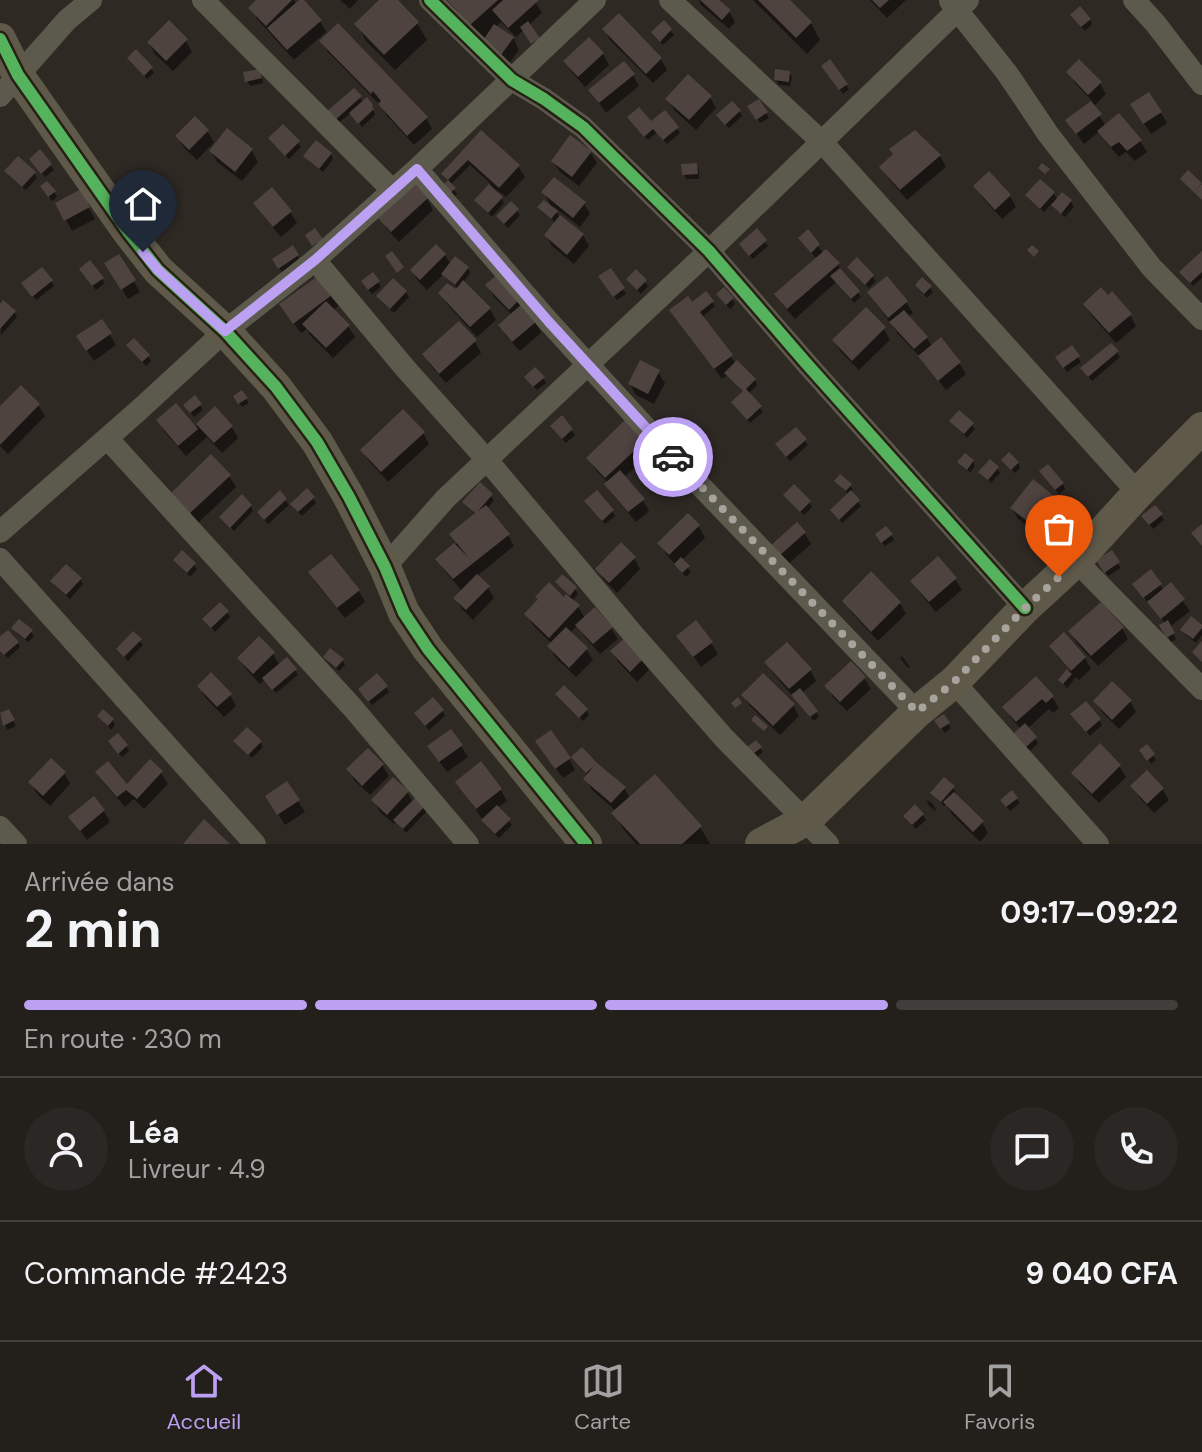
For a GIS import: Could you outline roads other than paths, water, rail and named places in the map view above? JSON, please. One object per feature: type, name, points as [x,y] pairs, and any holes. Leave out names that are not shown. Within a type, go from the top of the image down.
[{"type":"street","points":[[9,86],[67,20],[91,0]]},
{"type":"street","points":[[203,0],[392,190]]},
{"type":"street","points":[[430,0],[512,80],[583,127],[709,251],[1025,608]]},
{"type":"street","points":[[0,532],[225,331],[315,260],[417,169],[595,0]]},
{"type":"street","points":[[670,0],[822,142],[1138,493]]},
{"type":"street","points":[[1134,0],[1202,84]]},
{"type":"street","points":[[385,567],[446,498],[822,142],[958,3],[1048,134],[1152,268],[1202,319]]},
{"type":"street","points":[[0,39],[9,86],[158,270],[225,331],[276,387],[317,442],[349,497],[385,567],[404,613],[428,649],[586,844]]},
{"type":"street","points":[[417,169],[549,322],[670,454],[917,712]]},
{"type":"street","points":[[315,260],[724,738],[828,844]]},
{"type":"street","points":[[761,844],[806,820],[917,712],[954,682],[1025,608],[1076,561],[1202,428]]},
{"type":"street","points":[[107,438],[352,707],[468,844]]},
{"type":"street","points":[[0,559],[255,844]]},
{"type":"street","points":[[1076,561],[1202,689]]},
{"type":"street","points":[[954,682],[1098,844]]},
{"type":"street","points":[[0,827],[16,844]]}]
